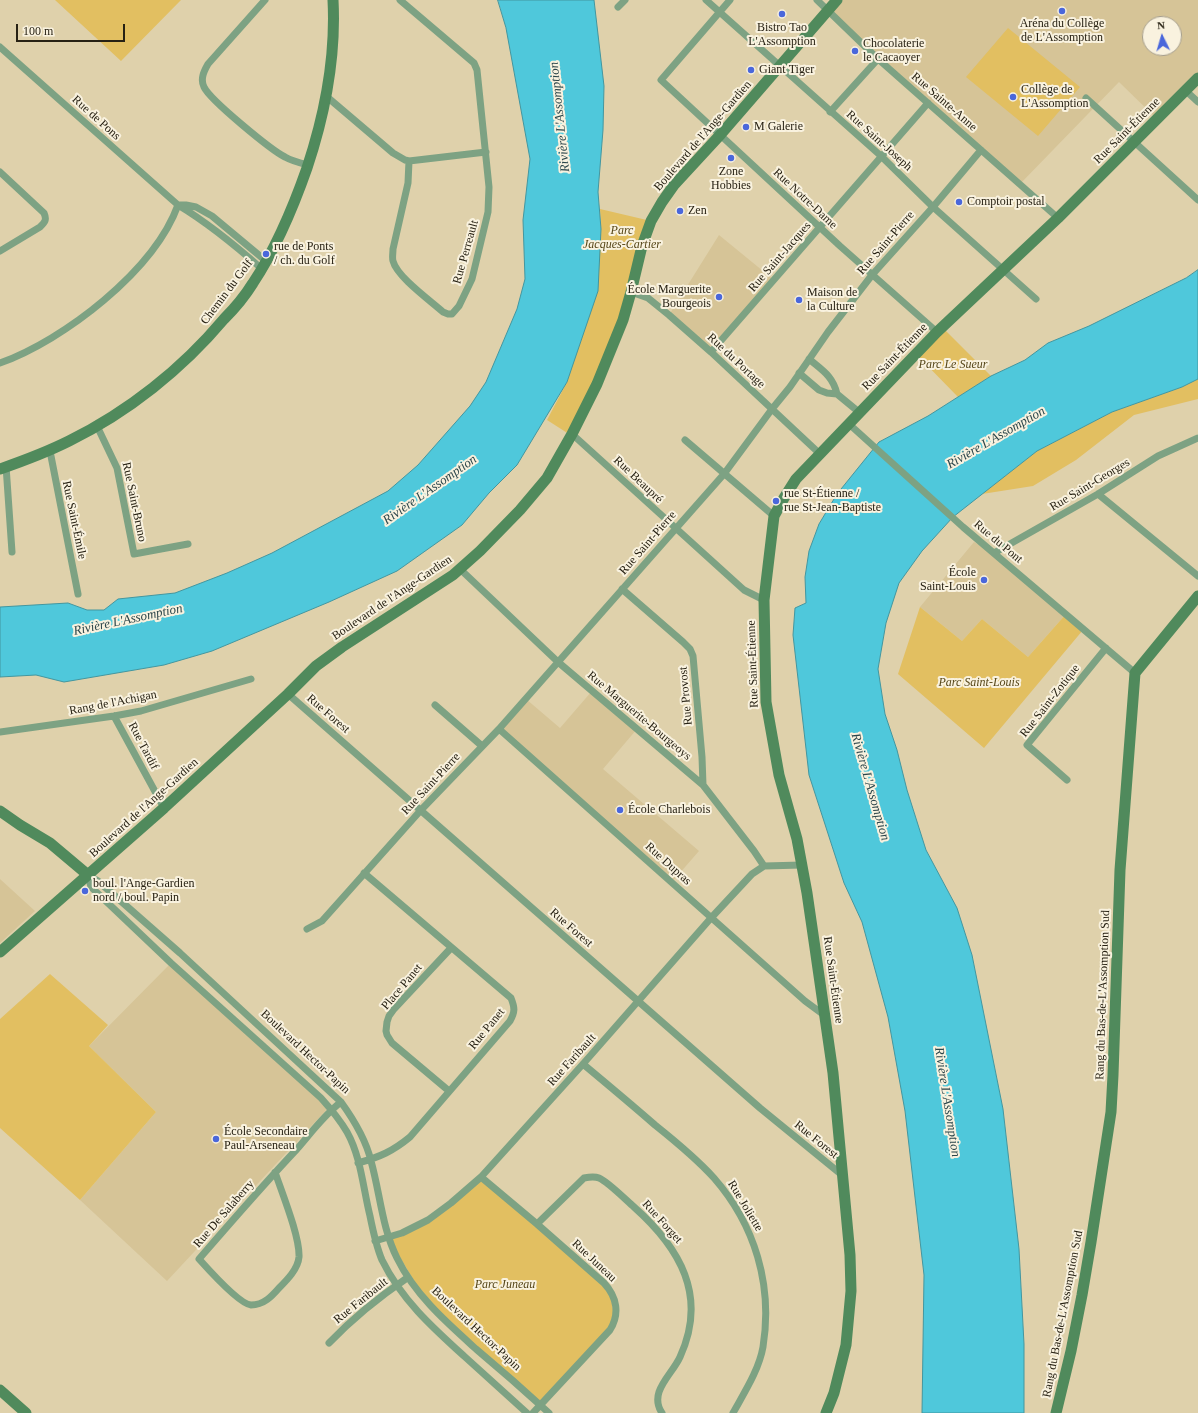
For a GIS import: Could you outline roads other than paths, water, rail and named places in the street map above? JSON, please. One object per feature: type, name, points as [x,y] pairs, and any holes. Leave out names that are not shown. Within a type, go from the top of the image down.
[{"type":"street","points":[[265,0],[208,64],[202,75],[203,86],[211,97],[270,148],[285,157],[308,165]]},
{"type":"street","name":"Chemin du Golf","points":[[3,468],[50,450],[97,426],[130,405],[182,364],[213,333],[252,284],[287,223],[314,146],[326,96],[332,50],[333,0]]},
{"type":"street","name":"Rue Perreault","points":[[400,0],[474,63],[478,75],[490,201],[472,279],[459,306],[452,314],[443,312],[404,277],[396,269],[392,260],[393,249],[408,183],[409,161]]},
{"type":"street","points":[[618,7],[625,0]]},
{"type":"street","name":"Rue Saint-Joseph","points":[[706,0],[881,156],[933,207],[1036,299]]},
{"type":"street","points":[[720,12],[730,0]]},
{"type":"street","name":"Rue Sainte-Anne","points":[[817,0],[878,59],[1058,218]]},
{"type":"street","name":"Boulevard de l'Ange-Gardien","points":[[0,952],[164,808],[288,694],[316,666],[342,646],[425,594],[460,569],[497,535],[539,488],[547,478],[572,434],[597,384],[623,320],[642,246],[651,221],[674,185],[837,0]]},
{"type":"street","name":"Rue Notre-Dame","points":[[720,12],[661,80],[820,228],[937,332]]},
{"type":"street","name":"Rue de Pons","points":[[0,47],[178,206]]},
{"type":"street","points":[[830,112],[878,59]]},
{"type":"street","name":"Rue Saint-Étienne","points":[[826,1413],[834,1393],[847,1338],[851,1303],[850,1269],[833,1073],[815,948],[802,865],[791,817],[779,775],[766,702],[764,600],[774,516],[796,480],[937,332],[1058,218],[1198,78]]},
{"type":"street","points":[[1185,90],[1198,102]]},
{"type":"street","points":[[326,96],[393,153],[405,160],[409,161],[486,152]]},
{"type":"street","points":[[1086,98],[1198,200]]},
{"type":"street","name":"Rue Saint-Jacques","points":[[711,352],[928,103]]},
{"type":"street","name":"Rue Saint-Pierre","points":[[306,929],[322,921],[421,810],[499,729],[724,474],[790,387],[828,332],[872,275],[933,207],[981,150]]},
{"type":"street","points":[[0,172],[44,212],[46,218],[45,222],[40,227],[0,250]]},
{"type":"street","points":[[0,363],[23,353],[63,331],[102,302],[141,264],[157,244],[174,217],[178,206],[186,205],[196,207],[212,216],[264,265]]},
{"type":"street","name":"Rue du Portage","points":[[631,292],[648,298],[669,315],[711,352],[820,454]]},
{"type":"street","points":[[809,359],[831,377],[837,394]]},
{"type":"street","points":[[799,374],[819,390],[837,394],[860,413]]},
{"type":"street","name":"Rue du Pont","points":[[849,424],[963,527],[1135,672]]},
{"type":"street","name":"Rue Saint-Bruno","points":[[97,426],[117,468],[134,554],[188,544]]},
{"type":"street","name":"Rue Beaupré","points":[[572,434],[744,590],[764,600]]},
{"type":"street","name":"Rue Saint-Georges","points":[[994,553],[1098,494],[1158,456],[1198,438]]},
{"type":"street","points":[[685,440],[774,516]]},
{"type":"street","name":"Rue Saint-Émile","points":[[50,450],[78,594]]},
{"type":"street","points":[[3,468],[12,552]]},
{"type":"street","points":[[1098,494],[1198,576]]},
{"type":"street","name":"Rue Marguerite-Bourgeoys","points":[[460,569],[558,662],[703,785],[764,866]]},
{"type":"street","name":"Rue Provost","points":[[622,589],[683,642],[690,649],[693,656],[703,785]]},
{"type":"street","points":[[1135,672],[1198,596]]},
{"type":"street","name":"Rue Saint-Zotique","points":[[1067,780],[1027,745],[1106,648]]},
{"type":"street","name":"Rang du Bas-de-L'Assomption Sud","points":[[1056,1413],[1071,1351],[1092,1242],[1110,1112],[1113,1075],[1120,870],[1135,672]]},
{"type":"street","name":"Rang de l'Achigan","points":[[0,732],[141,711],[251,679]]},
{"type":"street","name":"Rue Forest","points":[[288,694],[760,1108],[842,1175]]},
{"type":"street","points":[[435,705],[482,746]]},
{"type":"street","name":"Rue Tardif","points":[[114,716],[164,808]]},
{"type":"street","name":"Rue Dupras","points":[[499,729],[805,1001],[824,1015]]},
{"type":"street","name":"Boulevard Hector-Papin","points":[[0,811],[20,825],[50,842],[88,875],[98,881],[180,953],[341,1102],[358,1129],[371,1160],[388,1237],[407,1278],[439,1315],[549,1413]]},
{"type":"street","points":[[70,859],[89,865],[103,862]]},
{"type":"street","points":[[68,893],[74,875],[74,866],[70,859]]},
{"type":"street","points":[[764,866],[802,865]]},
{"type":"street","name":"Rue Faribault","points":[[375,1241],[402,1233],[428,1220],[451,1203],[481,1177],[583,1064],[711,918],[752,874],[764,866]]},
{"type":"street","name":"Rue Panet","points":[[358,1163],[383,1156],[396,1148],[410,1136],[510,1021],[514,1013],[514,1006],[511,998],[364,873]]},
{"type":"street","name":"Boulevard Hector-Papin","points":[[88,875],[91,887],[171,963],[321,1098],[331,1110],[346,1132],[358,1163],[375,1241],[382,1260],[397,1286],[419,1313],[440,1335],[527,1413]]},
{"type":"street","name":"Place Panet","points":[[449,1091],[392,1044],[386,1035],[386,1031],[387,1022],[394,1009],[451,948]]},
{"type":"street","points":[[171,963],[180,953]]},
{"type":"street","name":"Rue Joliette","points":[[583,1064],[689,1152],[707,1170],[734,1206],[753,1239],[764,1283],[766,1302],[765,1331],[759,1359],[750,1382],[733,1413]]},
{"type":"street","name":"Rue De Salaberry","points":[[275,1172],[293,1226],[298,1244],[299,1257],[297,1265],[285,1282],[268,1299],[251,1305],[240,1300],[199,1259],[275,1172],[331,1110],[341,1102]]},
{"type":"street","name":"Rue Juneau","points":[[481,1177],[608,1287],[615,1300],[615,1322],[610,1330],[533,1413]]},
{"type":"street","name":"Rue Forget","points":[[537,1224],[584,1178],[599,1178],[643,1215],[669,1244],[686,1277],[692,1310],[690,1326],[683,1350],[659,1390],[657,1399],[662,1413]]},
{"type":"street","name":"Rue Faribault","points":[[330,1343],[347,1324],[407,1278]]},
{"type":"street","points":[[0,1390],[26,1413]]},
{"type":"water","name":"Rivière L'Assomption","points":[[498,0],[594,0],[604,86],[603,130],[598,192],[601,229],[598,291],[567,382],[517,465],[489,493],[462,525],[397,571],[329,602],[212,651],[164,665],[64,682],[36,675],[0,677],[0,607],[68,603],[87,610],[104,610],[118,599],[175,593],[227,573],[272,553],[388,491],[418,465],[470,406],[486,382],[517,309],[525,279],[523,220],[530,159],[506,28]]},
{"type":"water","name":"Rivière L'Assomption","points":[[1198,270],[1198,379],[1182,387],[1112,412],[1037,451],[953,517],[922,551],[899,583],[886,623],[878,669],[885,714],[926,850],[957,908],[972,955],[1003,1109],[1019,1249],[1024,1344],[1024,1413],[922,1413],[924,1275],[905,1111],[888,1017],[862,922],[844,883],[809,775],[793,635],[795,608],[806,603],[805,577],[809,551],[819,524],[837,494],[879,442],[928,416],[991,376],[1025,360],[1048,343],[1089,326],[1186,278]]},
{"type":"place","name":"Aréna du Collège de L'Assomption","points":[[1062,11]]},
{"type":"place","name":"Bistro Tao L'Assomption","points":[[782,14]]},
{"type":"place","name":"Chocolaterie le Cacaoyer","points":[[855,51]]},
{"type":"place","name":"Giant Tiger","points":[[751,70]]},
{"type":"place","name":"Collège de L'Assomption","points":[[1013,97]]},
{"type":"place","name":"M Galerie","points":[[746,127]]},
{"type":"place","name":"Zone Hobbies","points":[[731,158]]},
{"type":"place","name":"Comptoir postal","points":[[959,202]]},
{"type":"place","name":"Zen","points":[[680,211]]},
{"type":"place","name":"rue de Ponts / ch. du Golf","points":[[266,254]]},
{"type":"place","name":"École Marguerite Bourgeois","points":[[719,297]]},
{"type":"place","name":"Maison de la Culture","points":[[799,300]]},
{"type":"place","name":"rue St-Étienne / rue St-Jean-Baptiste","points":[[776,501]]},
{"type":"place","name":"École Saint-Louis","points":[[984,580]]},
{"type":"place","name":"École Charlebois","points":[[620,810]]},
{"type":"place","name":"boul. l'Ange-Gardien nord / boul. Papin","points":[[85,891]]},
{"type":"place","name":"École Secondaire Paul-Arseneau","points":[[216,1139]]},
{"type":"park label","name":"Parc Jacques-Cartier","points":[[622,238]]},
{"type":"park label","name":"Parc Le Sueur","points":[[953,365]]},
{"type":"park label","name":"Parc Saint-Louis","points":[[979,683]]},
{"type":"park label","name":"Parc Juneau","points":[[505,1285]]}]
